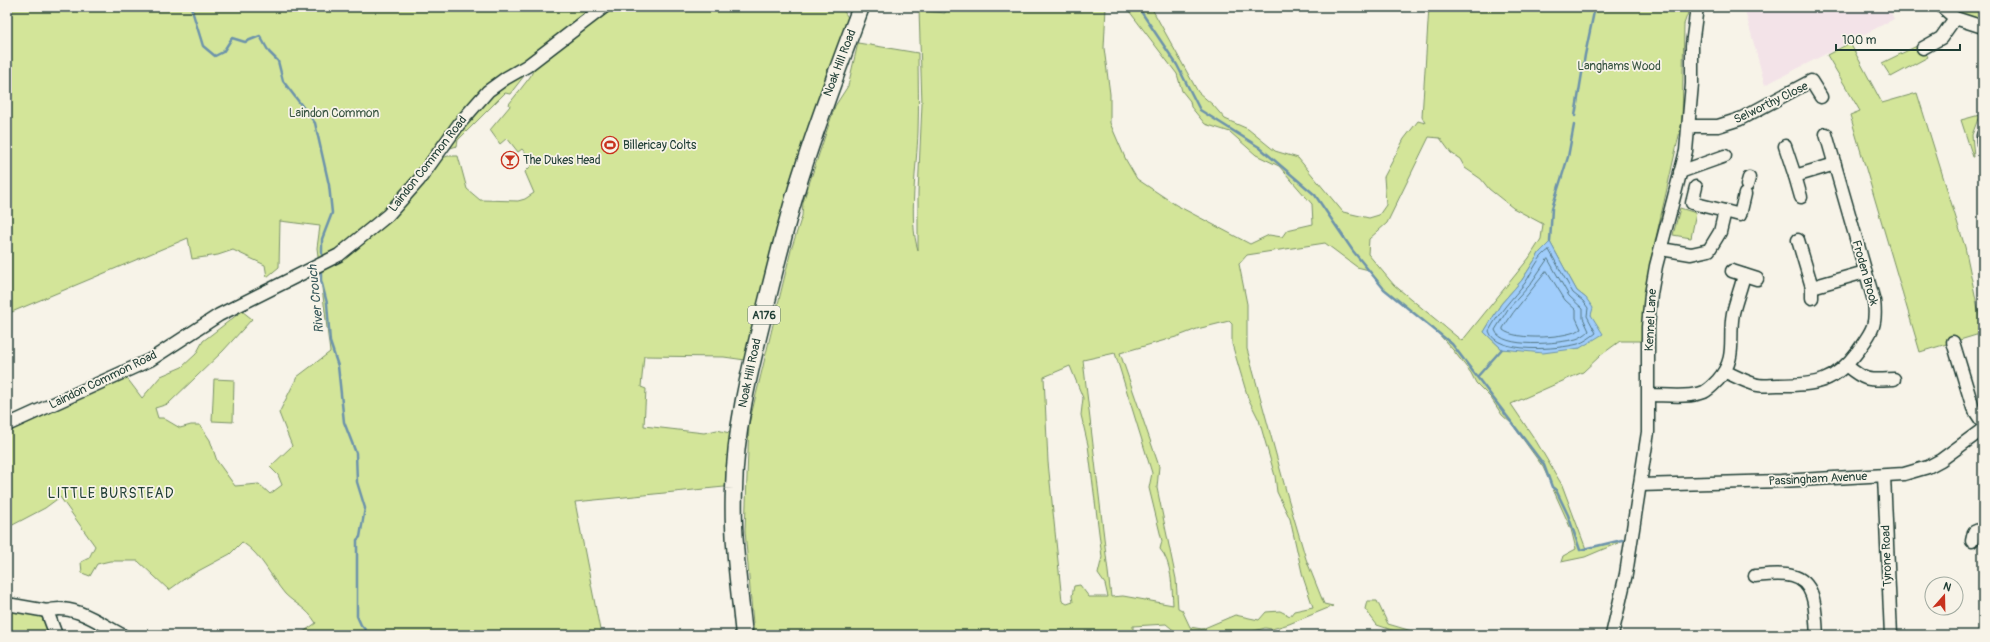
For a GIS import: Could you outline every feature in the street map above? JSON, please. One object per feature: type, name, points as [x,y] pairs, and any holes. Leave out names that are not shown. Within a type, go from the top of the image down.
[{"type":"main road","name":"Noak Hill Road","points":[[744,635],[735,543],[734,488],[739,428],[748,379],[782,240],[801,175],[821,115],[861,7]]},
{"type":"street","name":"Laindon Common Road","points":[[7,426],[150,360],[219,315],[339,255],[388,215],[419,180],[459,124],[488,92],[506,78],[527,66],[604,7]]},
{"type":"street","name":"Kennel Lane","points":[[1612,635],[1626,574],[1648,432],[1648,320],[1651,294],[1661,249],[1686,151],[1689,126],[1692,45],[1697,7]]},
{"type":"street","points":[[1942,7],[1955,18],[1983,27]]},
{"type":"street","points":[[1923,48],[1941,38],[1955,18]]},
{"type":"street","name":"Selworthy Close","points":[[1689,126],[1718,126],[1740,119],[1811,81],[1821,97]]},
{"type":"street","name":"Froden Brook","points":[[1726,372],[1755,385],[1791,385],[1826,380],[1847,366],[1870,335],[1876,317],[1874,301],[1826,134]]},
{"type":"street","points":[[1983,135],[1983,143]]},
{"type":"street","points":[[1785,146],[1801,197]]},
{"type":"street","points":[[1680,172],[1726,156]]},
{"type":"street","points":[[1795,176],[1835,164]]},
{"type":"street","points":[[1696,187],[1692,203],[1740,215],[1747,186]]},
{"type":"street","points":[[1661,249],[1691,254],[1709,250],[1720,232],[1725,211]]},
{"type":"street","points":[[1798,240],[1812,293],[1865,272]]},
{"type":"street","points":[[1732,271],[1757,279]]},
{"type":"street","points":[[1649,395],[1700,393],[1712,386],[1726,372],[1733,342],[1733,313],[1744,275]]},
{"type":"street","points":[[1953,342],[1973,408],[1983,423]]},
{"type":"street","points":[[1847,366],[1869,380],[1894,379]]},
{"type":"street","name":"Passingham Avenue","points":[[1640,485],[1904,474],[1928,467],[1941,460],[1983,429]]},
{"type":"street","name":"Tyrone Road","points":[[1884,476],[1890,635]]},
{"type":"street","points":[[1972,542],[1974,532],[1983,528]]},
{"type":"street","points":[[1754,576],[1792,576],[1802,580],[1810,589],[1814,603],[1817,635]]},
{"type":"street","points":[[7,604],[47,611],[51,609],[77,612],[122,635]]},
{"type":"street","points":[[47,611],[56,635]]},
{"type":"shaded area","points":[[1744,7],[1888,7],[1894,19],[1765,85]]},
{"type":"green space","name":"Laindon Common","points":[[7,7],[841,7],[849,19],[841,48],[828,68],[745,360],[724,357],[644,356],[641,387],[646,389],[644,426],[704,433],[717,430],[738,435],[734,486],[575,502],[601,635],[299,635],[316,623],[305,610],[285,594],[260,559],[242,542],[230,554],[187,577],[169,590],[138,561],[110,561],[97,564],[90,576],[82,573],[81,562],[89,558],[95,546],[60,497],[45,508],[7,528],[7,425],[123,373],[142,398],[161,376],[182,367],[196,354],[203,341],[242,311],[252,319],[223,351],[168,404],[155,408],[158,418],[163,418],[180,428],[191,425],[200,425],[210,440],[217,461],[235,486],[259,484],[270,494],[282,485],[278,475],[270,467],[292,446],[279,413],[297,377],[330,352],[317,248],[320,226],[280,221],[279,267],[267,277],[265,265],[233,250],[218,255],[192,259],[188,238],[7,314]],"holes":[[[535,67],[530,77],[509,104],[510,106],[490,130],[500,144],[507,138],[518,152],[522,149],[534,163],[525,172],[534,193],[525,199],[518,201],[480,200],[467,189],[458,156],[448,156],[432,162],[440,151],[457,146],[458,140],[505,93],[510,94],[527,72]]]},
{"type":"green space","name":"Langhams Wood","points":[[923,7],[926,7],[926,11],[945,13],[946,7],[1106,7],[1104,48],[1110,94],[1110,123],[1126,160],[1137,179],[1176,205],[1250,244],[1269,235],[1282,237],[1287,230],[1313,224],[1312,204],[1279,166],[1256,155],[1230,132],[1205,124],[1191,107],[1190,101],[1182,91],[1177,74],[1126,7],[1151,7],[1198,92],[1213,105],[1225,119],[1248,129],[1275,151],[1298,158],[1343,212],[1369,218],[1379,215],[1386,205],[1384,177],[1404,139],[1418,121],[1425,123],[1422,117],[1429,7],[1690,7],[1684,24],[1682,122],[1650,264],[1641,341],[1620,341],[1601,355],[1583,372],[1511,404],[1536,441],[1562,485],[1586,549],[1618,541],[1618,543],[1585,557],[1561,562],[1563,556],[1576,549],[1571,529],[1543,467],[1512,424],[1502,415],[1491,398],[1476,383],[1471,373],[1437,332],[1384,289],[1369,270],[1357,267],[1325,243],[1247,255],[1239,264],[1247,304],[1247,349],[1306,559],[1324,604],[1333,606],[1289,624],[1272,629],[1265,628],[1240,635],[1177,633],[1166,624],[1133,626],[1133,635],[754,635],[745,531],[749,424],[791,250],[802,216],[803,202],[835,106],[848,86],[858,43],[918,53],[918,132],[913,208],[915,238],[918,250],[918,193],[922,104],[919,9],[922,10]],"holes":[[[1429,137],[1440,138],[1451,153],[1460,159],[1465,168],[1481,179],[1489,189],[1513,208],[1543,224],[1541,239],[1529,258],[1462,341],[1394,285],[1368,254],[1369,239],[1387,223]],[[1550,242],[1577,291],[1586,298],[1591,315],[1580,348],[1502,349],[1484,332],[1501,304],[1522,280],[1540,252]],[[1229,321],[1232,324],[1232,344],[1248,398],[1259,420],[1275,476],[1277,492],[1290,519],[1303,577],[1313,607],[1294,611],[1290,616],[1280,611],[1266,612],[1259,620],[1235,615],[1202,629],[1190,627],[1182,610],[1178,608],[1176,579],[1157,488],[1159,466],[1120,353],[1176,337],[1197,329]],[[1115,353],[1152,473],[1149,488],[1162,541],[1160,549],[1164,554],[1169,568],[1172,583],[1173,605],[1123,596],[1111,597],[1083,360]],[[1070,366],[1083,398],[1081,415],[1088,445],[1102,557],[1098,574],[1105,584],[1108,597],[1089,597],[1080,585],[1074,586],[1072,596],[1073,602],[1067,604],[1062,601],[1048,462],[1044,377]]]},
{"type":"green space","points":[[1946,7],[1983,7],[1983,24],[1962,18]]},
{"type":"green space","points":[[1850,43],[1882,103],[1917,93],[1965,247],[1983,333],[1920,352],[1850,115],[1860,111],[1827,55]]},
{"type":"green space","points":[[1921,44],[1928,57],[1891,77],[1882,63]]},
{"type":"green space","points":[[1983,114],[1983,117],[1978,119],[1972,135],[1973,157],[1961,120]]},
{"type":"green space","points":[[1680,208],[1696,213],[1691,238],[1673,235]]},
{"type":"green space","points":[[214,379],[234,380],[233,422],[212,421]]},
{"type":"green space","points":[[1367,601],[1377,601],[1388,624],[1425,635],[1407,635],[1377,625],[1365,609]]},
{"type":"green space","points":[[7,604],[47,611],[56,635],[7,635]]},
{"type":"water","points":[[1550,242],[1577,291],[1586,298],[1593,308],[1591,315],[1603,334],[1580,348],[1543,353],[1502,349],[1484,332],[1501,304],[1522,280],[1540,252]]},
{"type":"waterway","name":"River Crouch","points":[[191,7],[203,46],[215,56],[223,52],[232,38],[245,42],[260,36],[269,52],[278,61],[283,81],[315,123],[329,185],[332,213],[322,239],[322,259]]},
{"type":"waterway","points":[[1138,7],[1177,65],[1200,110],[1259,147],[1315,195],[1353,251],[1384,289],[1452,344],[1544,465],[1552,487],[1556,490],[1568,515],[1580,550],[1626,539]]},
{"type":"waterway","points":[[1575,116],[1595,7]]},
{"type":"waterway","points":[[1550,242],[1552,208],[1568,157],[1574,125]]},
{"type":"waterway","name":"River Crouch","points":[[321,268],[321,280],[327,303],[330,342],[338,366],[344,422],[356,453],[357,482],[365,508],[360,537],[357,540],[357,616],[361,625],[370,635]]},
{"type":"waterway","points":[[1477,377],[1502,349]]},
{"type":"place","name":"Billericay Colts","points":[[610,145]]},
{"type":"place","name":"The Dukes Head","points":[[510,160]]},
{"type":"district","name":"LITTLE BURSTEAD","points":[[111,493]]}]
